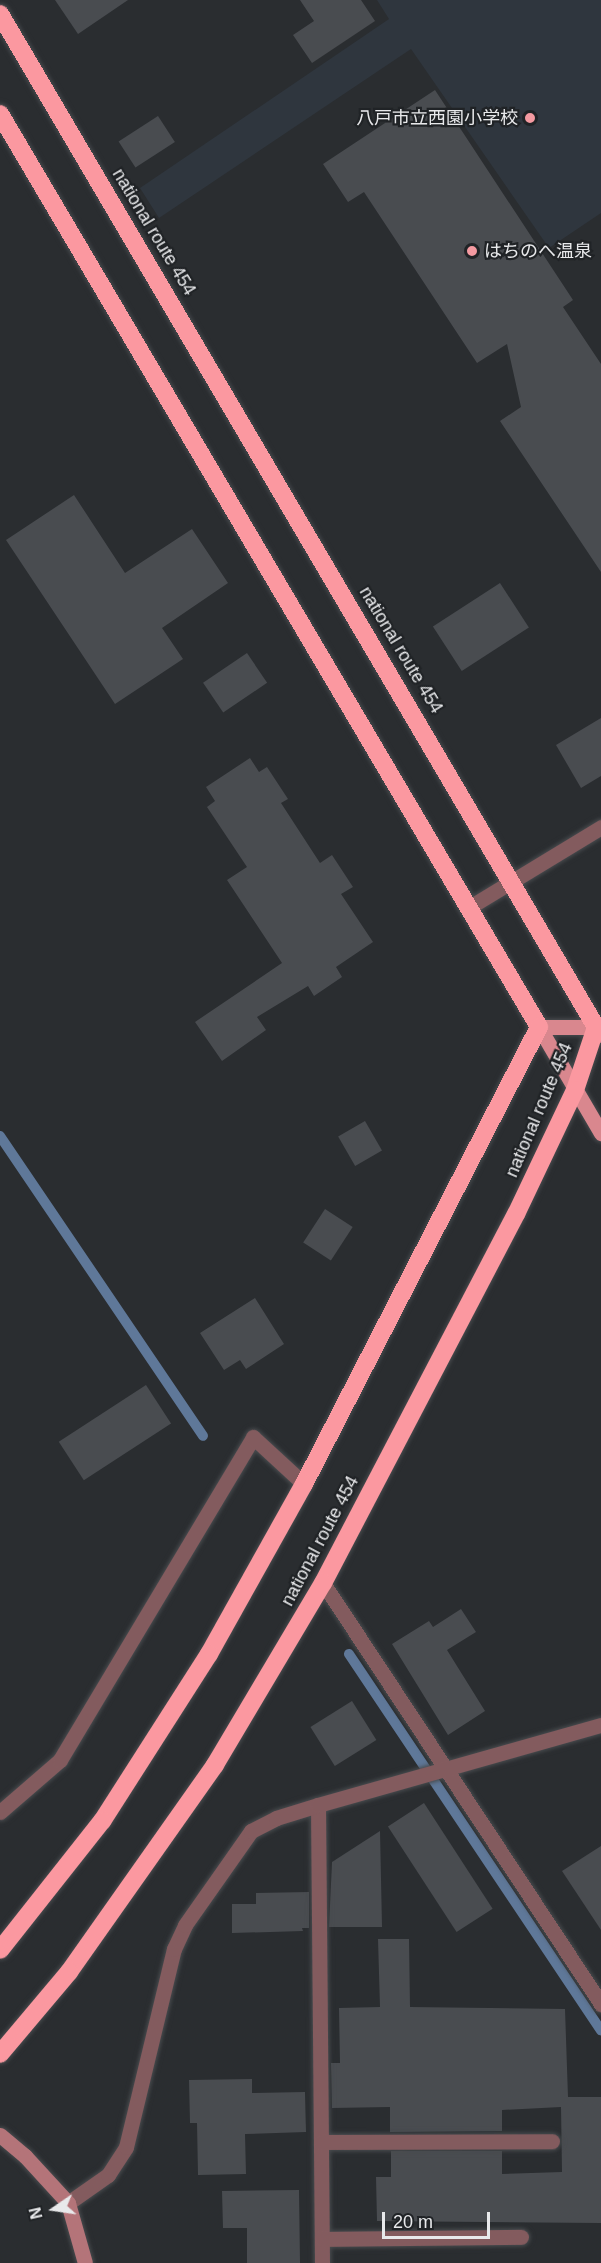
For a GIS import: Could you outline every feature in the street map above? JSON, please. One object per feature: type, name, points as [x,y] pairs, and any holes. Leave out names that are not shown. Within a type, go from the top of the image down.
[{"type":"highway","name":"national route 454","points":[[0,14],[513,880],[599,1031],[575,1090],[516,1214],[323,1583],[215,1765],[69,1972],[0,2054]]},
{"type":"highway","name":"national route 454","points":[[0,114],[539,1027],[304,1484],[208,1654],[102,1821],[0,1950]]},
{"type":"main road","points":[[539,1027],[599,1031]]},
{"type":"main road","points":[[539,1027],[601,1133]]},
{"type":"street","points":[[468,908],[601,827]]},
{"type":"street","points":[[0,1812],[60,1760],[253,1437],[304,1484]]},
{"type":"street","points":[[323,1583],[601,2004]]},
{"type":"street","points":[[68,2203],[108,2175],[126,2147],[174,1949],[185,1925],[250,1831],[276,1818],[318,1804],[447,1770],[601,1725]]},
{"type":"street","points":[[318,1804],[322,2263]]},
{"type":"street","points":[[0,2135],[25,2156],[68,2203],[85,2263]]},
{"type":"street","points":[[321,2142],[552,2141]]},
{"type":"street","points":[[322,2239],[521,2237]]},
{"type":"shaded area","name":"八戸市立西園小学校","points":[[377,0],[601,0],[601,213],[549,248],[411,49],[159,218],[140,188],[389,19]]},
{"type":"building","points":[[55,0],[128,0],[78,34]]},
{"type":"building","points":[[300,0],[361,0],[375,21],[312,63],[293,35],[314,21]]},
{"type":"building","name":"はちのへ温泉","points":[[435,90],[573,300],[563,307],[601,364],[601,572],[500,421],[521,407],[507,344],[477,363],[364,192],[348,202],[323,164]]},
{"type":"building","points":[[158,116],[175,142],[135,168],[119,142]]},
{"type":"building","points":[[74,495],[125,573],[192,529],[228,583],[162,628],[183,659],[115,704],[6,540]]},
{"type":"building","points":[[500,583],[529,627],[462,671],[433,627]]},
{"type":"building","points":[[247,653],[267,683],[223,712],[203,683]]},
{"type":"building","points":[[601,718],[601,776],[581,788],[556,745]]},
{"type":"building","points":[[250,758],[259,772],[267,767],[288,799],[281,803],[320,863],[332,855],[353,887],[341,894],[373,942],[336,967],[342,977],[314,996],[308,986],[257,1017],[266,1030],[222,1061],[195,1022],[282,963],[227,880],[247,867],[207,807],[215,801],[206,787]]},
{"type":"building","points":[[365,1121],[382,1150],[355,1166],[338,1136]]},
{"type":"building","points":[[325,1209],[353,1227],[331,1261],[303,1243]]},
{"type":"building","points":[[255,1298],[284,1344],[246,1369],[240,1360],[224,1370],[200,1333]]},
{"type":"building","points":[[146,1385],[171,1424],[84,1480],[59,1442]]},
{"type":"building","points":[[461,1609],[476,1632],[447,1650],[485,1711],[448,1735],[392,1644],[429,1621],[433,1627]]},
{"type":"building","points":[[352,1701],[376,1740],[335,1766],[310,1727]]},
{"type":"building","points":[[424,1803],[493,1909],[457,1932],[388,1826]]},
{"type":"building","points":[[380,1831],[382,1927],[329,1927],[332,1862]]},
{"type":"building","points":[[601,1846],[601,1930],[562,1871]]},
{"type":"building","points":[[309,1892],[309,1928],[302,1928],[303,1931],[232,1933],[232,1904],[256,1904],[256,1893]]},
{"type":"building","points":[[378,1939],[409,1939],[410,2007],[565,2009],[568,2097],[601,2097],[601,2223],[377,2221],[376,2177],[391,2177],[391,2151],[502,2151],[502,2174],[562,2172],[561,2107],[502,2110],[502,2131],[390,2132],[390,2107],[332,2108],[331,2063],[340,2063],[339,2008],[380,2007]]},
{"type":"building","points":[[252,2079],[252,2093],[305,2092],[306,2132],[245,2134],[246,2174],[198,2175],[197,2123],[190,2123],[189,2080]]},
{"type":"building","points":[[299,2190],[300,2263],[247,2263],[247,2228],[223,2228],[222,2191]]},
{"type":"waterway","points":[[0,1136],[203,1436]]},
{"type":"waterway","points":[[349,1654],[601,2031]]},
{"type":"place","name":"八戸市立西園小学校","points":[[530,118]]},
{"type":"place","name":"はちのへ温泉","points":[[472,251]]}]
